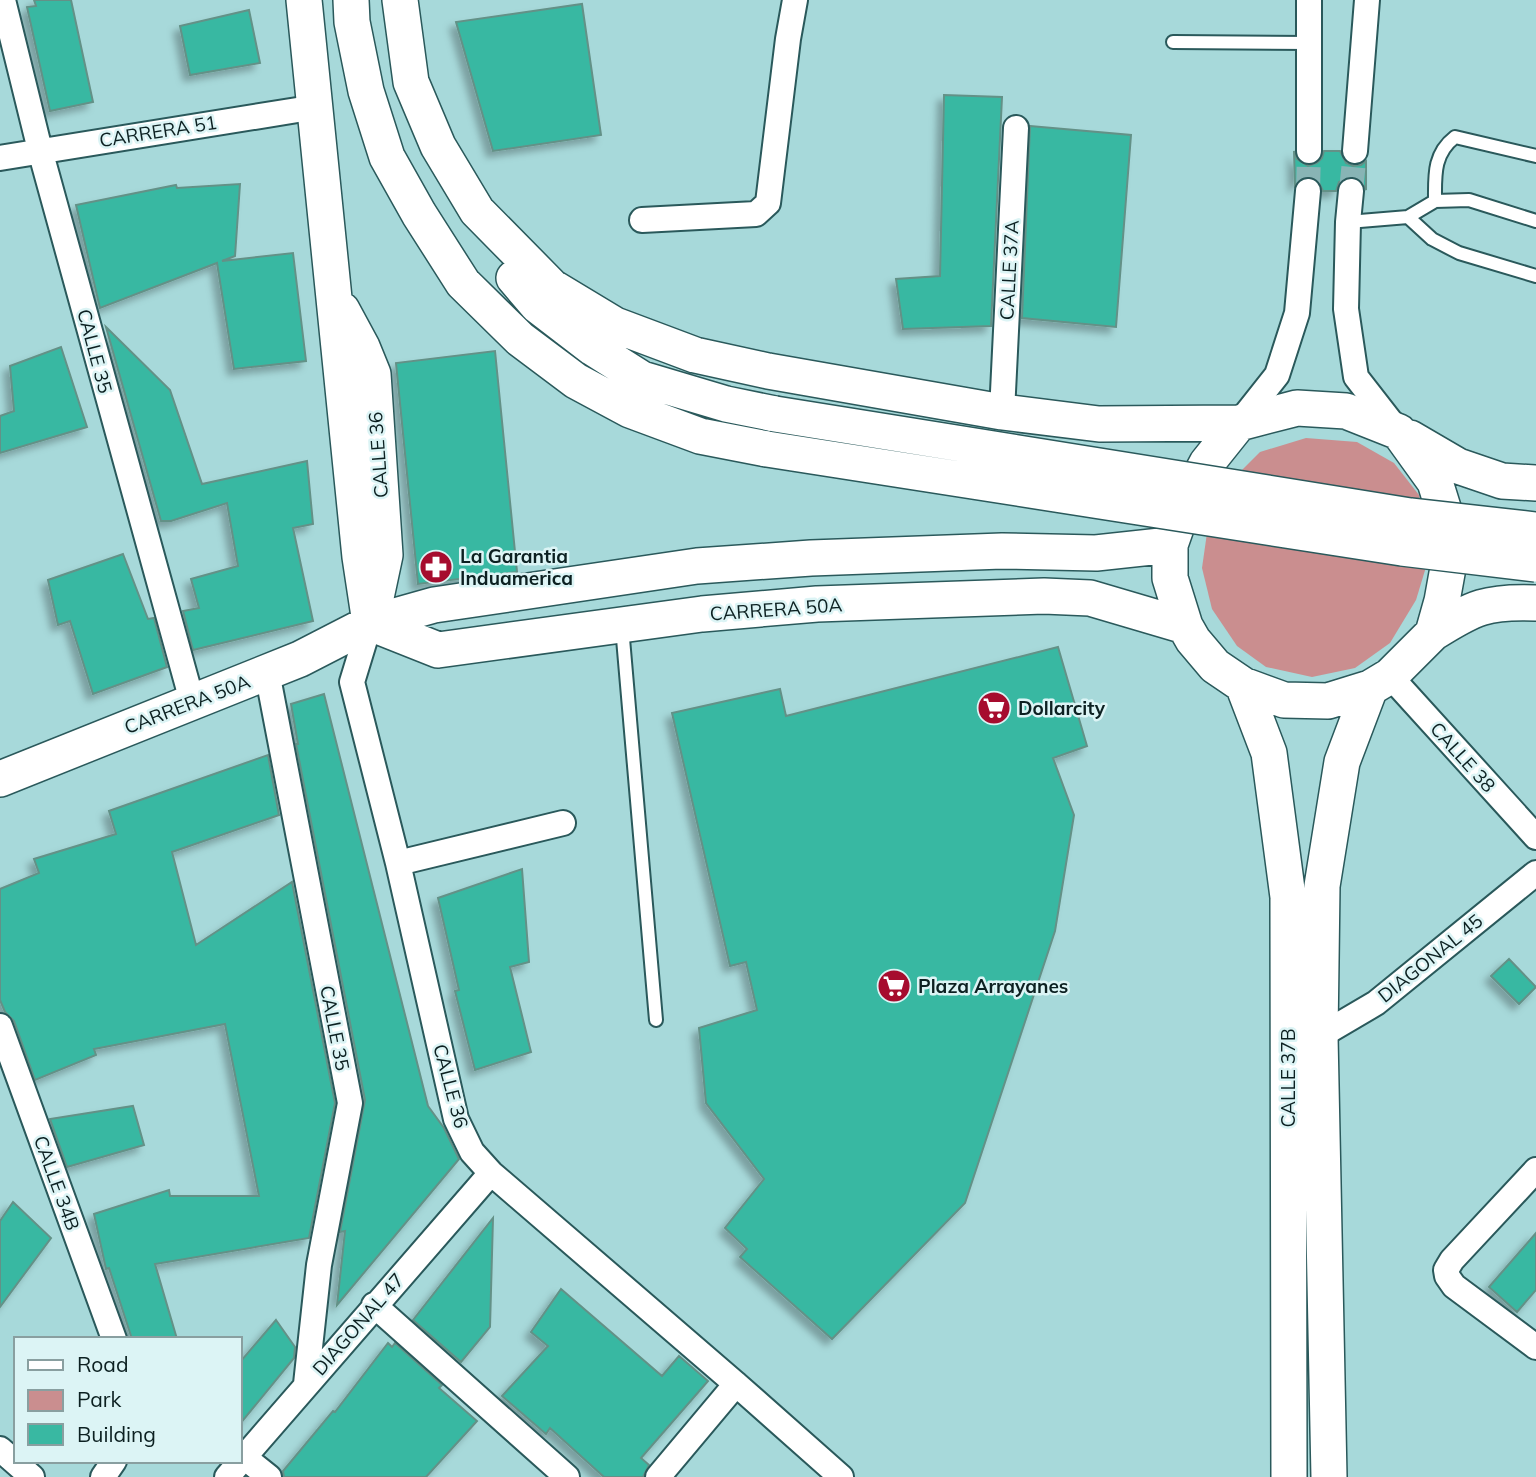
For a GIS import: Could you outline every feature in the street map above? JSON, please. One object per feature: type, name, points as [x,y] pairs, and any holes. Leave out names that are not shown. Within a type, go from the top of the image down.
[{"type":"main road","name":"CALLE 36","points":[[304,0],[334,295],[373,374],[385,555],[370,623]]},
{"type":"main road","points":[[351,0],[352,22],[366,91],[387,157],[419,215],[463,283],[520,339],[576,381],[630,410],[701,436],[767,449],[1402,548],[1536,564]]},
{"type":"main road","points":[[400,0],[411,82],[438,146],[477,211],[552,287],[615,326],[695,355],[768,370],[1002,412],[1099,424],[1239,423],[1297,408],[1346,411],[1399,432],[1458,466],[1502,481],[1536,483]]},
{"type":"main road","points":[[438,146],[446,186],[467,225],[537,305],[593,348],[642,379],[726,404],[775,414],[1396,514],[1536,530]]},
{"type":"main road","points":[[1239,423],[1207,463],[1184,508],[1170,545],[1170,578],[1185,626],[1193,640],[1215,666],[1242,685],[1284,700],[1328,701],[1380,682],[1433,633],[1466,612],[1500,602],[1536,603]]},
{"type":"main road","points":[[1399,432],[1435,482],[1453,540],[1443,601],[1433,633]]},
{"type":"main road","name":"CARRERA 50A","points":[[0,779],[300,659],[370,623],[434,605],[697,566],[811,558],[1002,551],[1096,553],[1170,545]]},
{"type":"main road","name":"CARRERA 50A","points":[[370,623],[438,650],[622,623],[817,604],[1044,596],[1090,598],[1185,626]]},
{"type":"main road","name":"CALLE 37B","points":[[1329,1477],[1320,1036],[1322,886],[1342,762],[1380,682]]},
{"type":"main road","name":"CALLE 37B","points":[[1242,685],[1269,753],[1288,897],[1289,1477]]},
{"type":"street","name":"CALLE 35","points":[[3,0],[40,150],[192,701]]},
{"type":"street","points":[[642,220],[755,214],[768,203],[795,0]]},
{"type":"street","points":[[1309,0],[1309,151]]},
{"type":"street","points":[[1355,151],[1367,0]]},
{"type":"street","name":"CARRERA 51","points":[[0,158],[316,107]]},
{"type":"street","name":"CALLE 37A","points":[[1002,412],[1016,128]]},
{"type":"street","points":[[1239,423],[1277,375],[1297,313],[1308,191]]},
{"type":"street","points":[[1351,191],[1346,309],[1356,377],[1399,432]]},
{"type":"street","points":[[1307,218],[1313,212],[1329,208],[1343,215],[1348,222]]},
{"type":"street","name":"CALLE 36","points":[[370,623],[352,682],[398,863],[456,1119],[472,1152],[491,1173],[841,1477]]},
{"type":"street","name":"CALLE 35","points":[[267,672],[350,1104],[319,1265],[306,1384]]},
{"type":"street","name":"CALLE 38","points":[[1380,682],[1536,837]]},
{"type":"street","points":[[398,863],[563,823]]},
{"type":"street","name":"DIAGONAL 45","points":[[1320,1036],[1376,1003],[1536,873]]},
{"type":"street","name":"CALLE 34B","points":[[1,1032],[113,1337]]},
{"type":"street","points":[[1536,1170],[1452,1259],[1446,1270],[1454,1286],[1536,1347]]},
{"type":"street","name":"DIAGONAL 47","points":[[242,1459],[491,1173]]},
{"type":"street","points":[[374,1305],[567,1477]]},
{"type":"street","points":[[658,1477],[736,1384]]},
{"type":"street","points":[[0,1449],[14,1461]]},
{"type":"street","points":[[244,1457],[269,1477]]},
{"type":"street","points":[[16,1463],[32,1477]]},
{"type":"street","name":"DIAGONAL 47","points":[[227,1477],[239,1463]]},
{"type":"lane","points":[[1173,42],[1310,43]]},
{"type":"lane","points":[[1435,201],[1436,164],[1444,145],[1455,137],[1536,156]]},
{"type":"lane","points":[[1348,222],[1408,217],[1435,201],[1469,200],[1536,221]]},
{"type":"lane","points":[[1408,217],[1432,239],[1459,253],[1536,276]]},
{"type":"lane","points":[[622,623],[656,1020]]},
{"type":"green space","points":[[1306,438],[1357,442],[1394,463],[1419,495],[1429,541],[1426,567],[1416,600],[1390,643],[1355,668],[1312,677],[1266,667],[1237,646],[1212,609],[1202,568],[1209,519],[1226,486],[1260,452]]},
{"type":"building","points":[[34,0],[71,0],[93,102],[50,111],[27,7],[36,6]]},
{"type":"building","points":[[582,4],[601,135],[493,151],[456,22]]},
{"type":"building","points":[[249,10],[260,63],[190,75],[180,26]]},
{"type":"building","points":[[944,95],[1002,97],[991,326],[903,329],[896,279],[940,276]]},
{"type":"building","points":[[1030,126],[1131,135],[1116,327],[1022,318]]},
{"type":"building","points":[[1294,151],[1297,159],[1308,166],[1317,163],[1324,151],[1340,151],[1346,163],[1353,166],[1366,161],[1366,190],[1360,179],[1352,176],[1339,182],[1336,191],[1323,191],[1317,179],[1310,176],[1301,178],[1295,186]]},
{"type":"building","points":[[240,184],[235,256],[222,261],[293,253],[306,361],[234,369],[217,263],[100,308],[76,205],[176,185],[177,188]]},
{"type":"building","points":[[106,327],[170,390],[202,484],[307,461],[313,524],[293,528],[313,621],[193,650],[183,611],[199,608],[191,579],[238,566],[227,503],[171,521],[161,521]]},
{"type":"building","points":[[61,347],[87,427],[0,453],[0,416],[14,411],[10,366]]},
{"type":"building","points":[[495,351],[517,572],[418,584],[396,363]]},
{"type":"building","points":[[123,554],[148,619],[154,618],[167,667],[93,694],[70,621],[58,625],[48,580]]},
{"type":"building","name":"Plaza Arrayanes","points":[[1058,647],[1087,746],[1053,758],[1074,815],[1055,931],[965,1203],[832,1339],[740,1257],[747,1249],[725,1228],[764,1179],[706,1103],[699,1028],[757,1010],[746,962],[730,966],[672,713],[780,689],[786,716]]},
{"type":"building","points":[[324,694],[428,1106],[444,1128],[459,1159],[337,1305],[345,1231],[340,1232],[365,1100],[296,744],[291,704]]},
{"type":"building","points":[[268,755],[279,815],[172,852],[196,945],[292,882],[335,1103],[309,1238],[155,1264],[176,1337],[131,1337],[109,1268],[106,1269],[94,1214],[169,1190],[170,1196],[259,1196],[225,1024],[94,1049],[96,1055],[35,1080],[14,1021],[5,1012],[0,1000],[0,889],[39,873],[34,859],[116,834],[109,811]]},
{"type":"building","points":[[522,869],[529,962],[510,967],[531,1052],[475,1070],[455,991],[459,990],[438,898]]},
{"type":"building","points":[[1509,959],[1536,987],[1519,1004],[1491,976]]},
{"type":"building","points":[[133,1106],[144,1145],[67,1167],[50,1119]]},
{"type":"building","points":[[13,1202],[51,1238],[0,1307],[0,1221]]},
{"type":"building","points":[[493,1218],[490,1327],[461,1362],[413,1320]]},
{"type":"building","points":[[1536,1233],[1536,1290],[1517,1312],[1489,1287]]},
{"type":"building","points":[[561,1289],[662,1376],[679,1356],[708,1381],[641,1458],[649,1465],[643,1477],[604,1477],[550,1428],[546,1434],[502,1396],[548,1346],[531,1332]]},
{"type":"building","points":[[276,1320],[295,1347],[294,1358],[242,1422],[242,1360]]},
{"type":"building","points":[[388,1343],[392,1347],[395,1343],[442,1385],[439,1388],[477,1421],[426,1477],[284,1477],[283,1471],[333,1411],[335,1412]]},
{"type":"tunnel","points":[[1308,191],[1309,151]]},
{"type":"tunnel","points":[[1351,191],[1355,151]]},
{"type":"place","name":"La Garantia Induamerica","points":[[436,567]]},
{"type":"place","name":"Dollarcity","points":[[994,708]]},
{"type":"place","name":"Plaza Arrayanes","points":[[894,986]]}]
